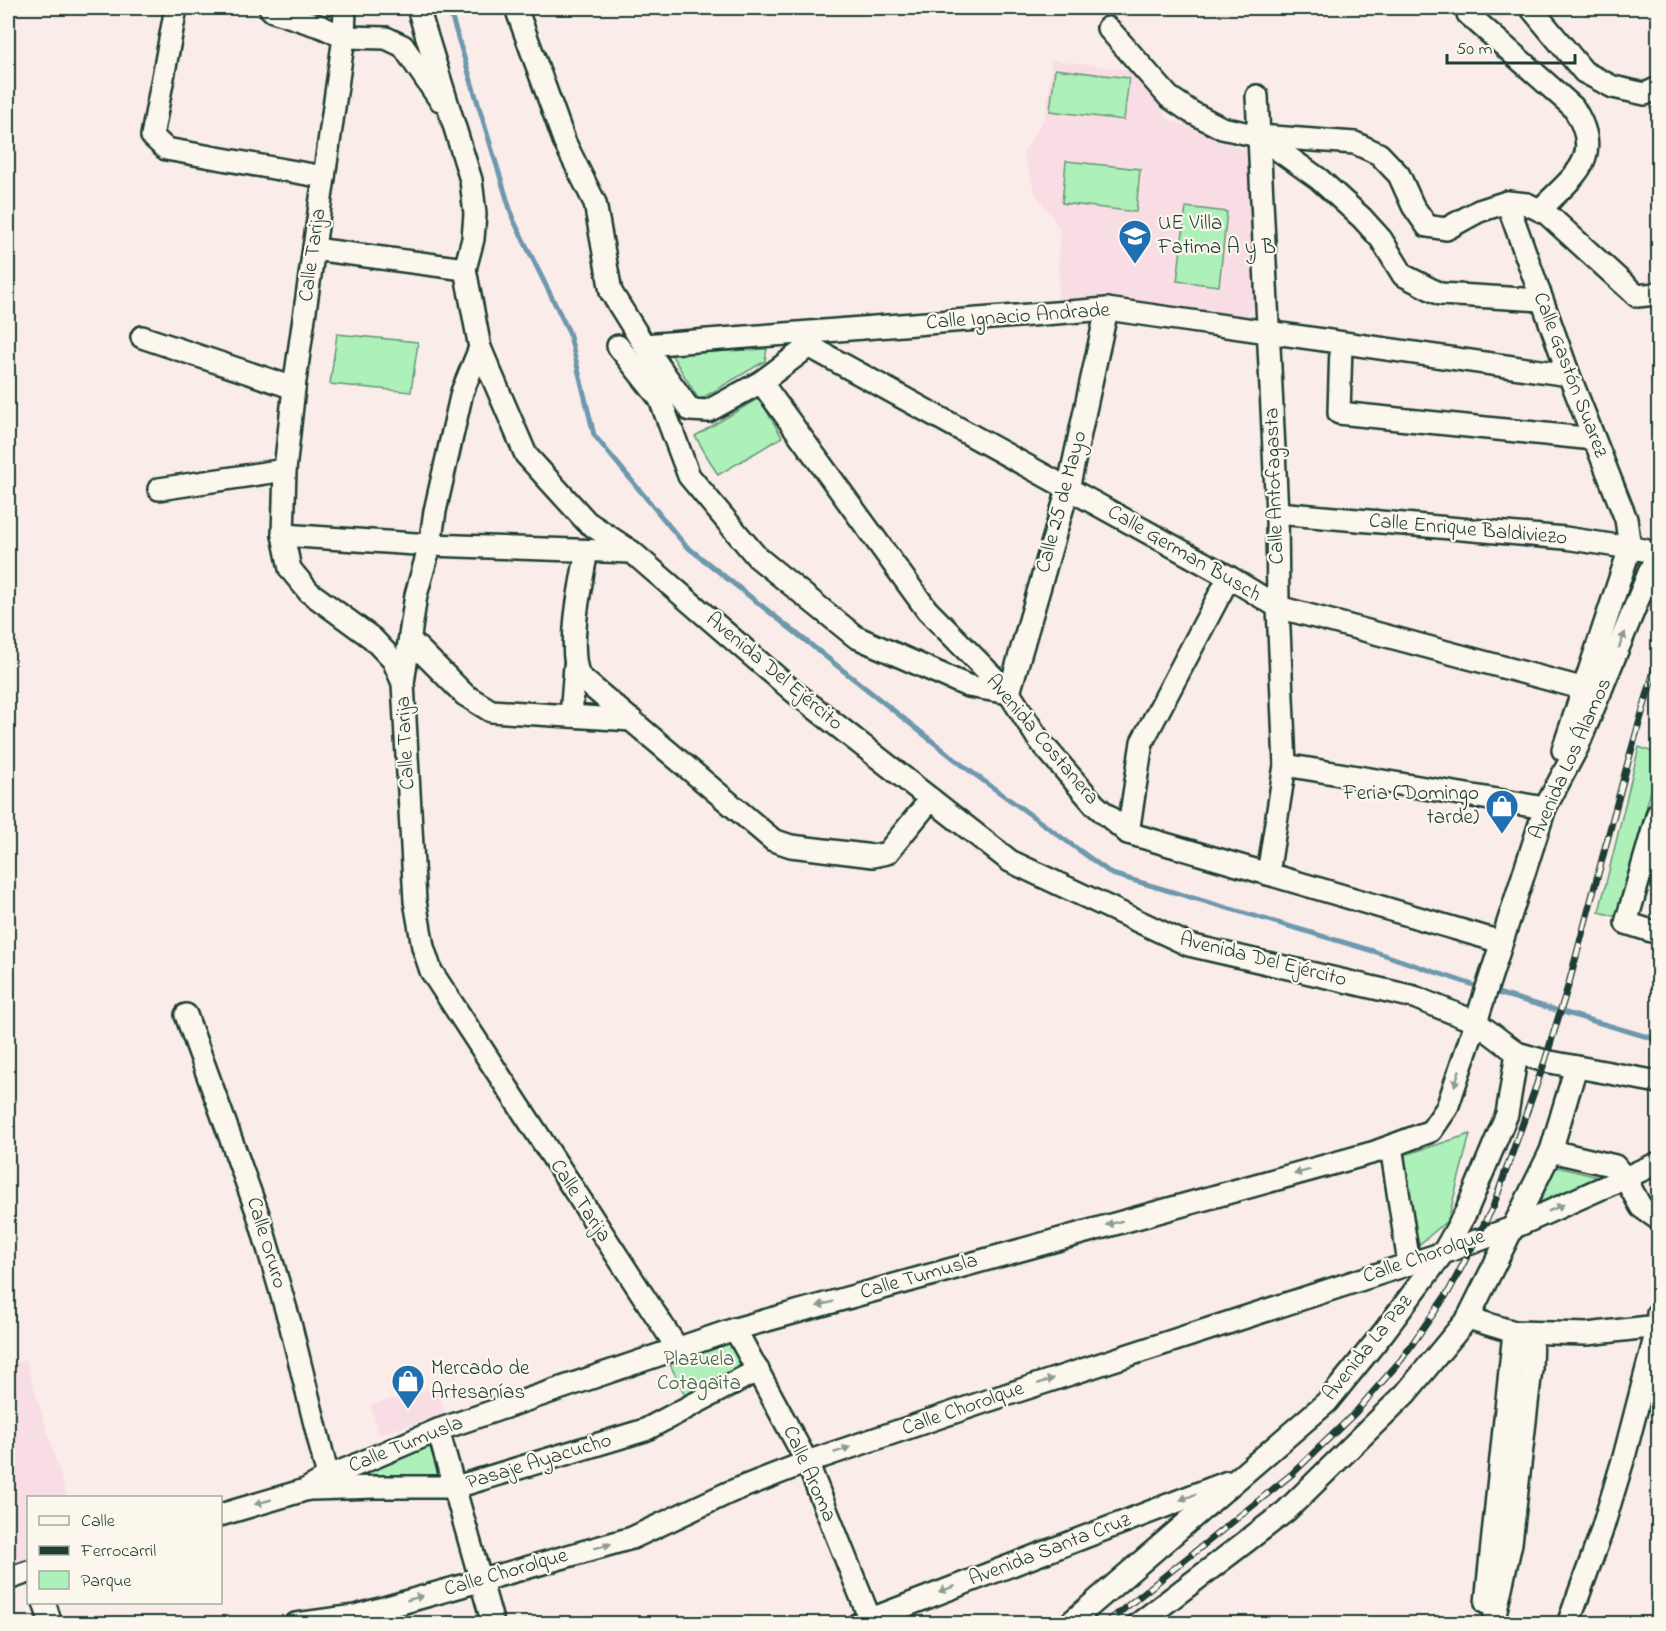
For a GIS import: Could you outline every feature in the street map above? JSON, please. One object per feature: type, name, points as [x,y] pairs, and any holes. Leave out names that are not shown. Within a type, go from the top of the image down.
[{"type":"street","points":[[176,8],[152,136],[166,149],[324,177]]},
{"type":"street","points":[[270,8],[344,37],[386,38],[403,46],[453,118]]},
{"type":"street","name":"Calle Tarija","points":[[345,8],[344,37],[294,388],[285,470],[283,535],[290,569],[309,592],[372,638],[393,660],[403,683],[415,901],[423,947],[431,971],[678,1349]]},
{"type":"street","name":"Avenida Del Ejército","points":[[418,8],[471,180],[475,214],[473,239],[465,269],[480,348],[526,455],[587,522],[632,552],[793,691],[1010,861],[1189,945],[1479,1013]]},
{"type":"street","points":[[516,8],[565,143],[595,203],[611,292],[644,345],[690,410],[708,411],[761,382],[809,339]]},
{"type":"street","points":[[1531,8],[1584,72],[1613,87],[1646,94],[1659,88]]},
{"type":"street","points":[[1468,14],[1574,107],[1583,122],[1588,145],[1584,165],[1540,210]]},
{"type":"street","points":[[1108,28],[1169,97],[1191,112],[1222,128],[1258,136],[1355,143],[1378,154],[1400,175],[1413,206],[1427,226],[1446,229],[1479,211],[1507,202],[1527,204],[1546,213],[1637,296],[1659,292]]},
{"type":"street","name":"Calle Antofagasta","points":[[1257,96],[1277,513],[1278,607],[1285,765],[1268,874]]},
{"type":"street","points":[[1258,136],[1319,179],[1362,218],[1381,239],[1402,275],[1440,294],[1541,300]]},
{"type":"street","name":"Calle Gastón Suarez","points":[[1507,202],[1569,375],[1626,519],[1630,548]]},
{"type":"street","points":[[314,249],[465,269]]},
{"type":"street","name":"Calle Ignacio Andrade","points":[[644,345],[809,339],[1107,309],[1569,375]]},
{"type":"street","name":"Calle 25 de Mayo","points":[[1009,693],[1068,489],[1107,309]]},
{"type":"street","points":[[142,338],[294,388]]},
{"type":"street","name":"Calle German Busch","points":[[809,339],[1278,607],[1592,690]]},
{"type":"street","points":[[1341,344],[1339,413],[1594,439]]},
{"type":"street","points":[[618,346],[660,399],[689,476],[757,557],[856,637],[968,686],[1009,693]]},
{"type":"street","points":[[403,683],[416,595],[430,545],[435,510],[462,392],[480,348]]},
{"type":"street","name":"Avenida Costanera","points":[[761,382],[927,610],[1009,693],[1039,740],[1095,805],[1128,833],[1501,942]]},
{"type":"street","points":[[159,489],[285,470]]},
{"type":"street","name":"Calle Enrique Baldiviezo","points":[[1277,513],[1565,538],[1658,552]]},
{"type":"street","points":[[283,535],[430,545],[632,552]]},
{"type":"street","points":[[1592,690],[1630,548]]},
{"type":"street","points":[[571,716],[577,607],[587,551]]},
{"type":"street","name":"Avenida Los Álamos","points":[[1479,1013],[1545,808],[1577,748],[1592,690],[1658,552]]},
{"type":"street","points":[[1128,833],[1142,742],[1229,577]]},
{"type":"street","points":[[410,640],[465,695],[491,711],[632,720]]},
{"type":"street","points":[[575,666],[579,676],[773,840],[791,846],[873,856],[887,853],[931,799]]},
{"type":"street","points":[[1285,765],[1545,808]]},
{"type":"street","points":[[1659,813],[1626,923],[1659,933]]},
{"type":"street","points":[[1479,1013],[1517,1053],[1545,1061],[1659,1082]]},
{"type":"street","name":"Calle Tumusla","points":[[305,1490],[328,1477],[438,1430],[735,1329],[1375,1152],[1431,1131],[1447,1108],[1479,1013]]},
{"type":"street","name":"Calle Oruro","points":[[186,1015],[258,1214],[290,1323],[328,1477]]},
{"type":"street","name":"Avenida La Paz","points":[[1069,1623],[1327,1402],[1383,1333],[1443,1253],[1466,1212],[1508,1114],[1517,1053]]},
{"type":"street","points":[[1138,1623],[1286,1511],[1406,1393],[1468,1317],[1551,1151],[1576,1066]]},
{"type":"street","points":[[1391,1146],[1408,1264]]},
{"type":"street","points":[[1551,1151],[1615,1166],[1625,1178],[1641,1207],[1659,1220]]},
{"type":"street","name":"Calle Chorolque","points":[[296,1623],[355,1616],[632,1538],[730,1492],[807,1462],[1443,1253],[1515,1227],[1659,1163]]},
{"type":"street","points":[[1568,1623],[1601,1533],[1624,1457],[1658,1326],[1659,1314]]},
{"type":"street","points":[[1468,1317],[1523,1333],[1587,1334],[1658,1326]]},
{"type":"street","name":"Calle Aroma","points":[[735,1329],[807,1462],[867,1622]]},
{"type":"street","points":[[1484,1623],[1523,1333]]},
{"type":"street","points":[[1493,1623],[1511,1543],[1531,1369],[1523,1333]]},
{"type":"street","name":"Pasaje Ayacucho","points":[[305,1490],[456,1487],[645,1430],[758,1370]]},
{"type":"street","points":[[438,1430],[493,1623]]},
{"type":"street","name":"Avenida Santa Cruz","points":[[867,1622],[1243,1476]]},
{"type":"street","points":[[222,1514],[305,1490]]},
{"type":"street","points":[[8,1579],[27,1572]]},
{"type":"street","points":[[45,1604],[51,1623]]},
{"type":"shaded area","points":[[1052,60],[1135,71],[1168,119],[1253,154],[1258,304],[1242,320],[1058,305],[1060,229],[1035,192],[1023,154],[1046,115]]},
{"type":"shaded area","points":[[26,1360],[67,1496],[27,1496],[27,1562],[8,1568],[8,1365]]},
{"type":"shaded area","name":"Mercado de Artesanías","points":[[438,1387],[445,1415],[379,1434],[370,1405]]},
{"type":"green space","points":[[1055,69],[1129,78],[1124,120],[1050,111]]},
{"type":"green space","points":[[1066,161],[1140,169],[1136,212],[1062,203]]},
{"type":"green space","points":[[1186,207],[1227,212],[1219,286],[1177,281]]},
{"type":"green space","points":[[337,334],[418,342],[411,392],[330,384]]},
{"type":"green space","points":[[767,349],[765,361],[699,400],[671,354]]},
{"type":"green space","points":[[759,398],[782,437],[718,475],[695,436]]},
{"type":"green space","points":[[1639,747],[1658,754],[1658,763],[1618,917],[1599,912]]},
{"type":"green space","points":[[1470,1134],[1448,1220],[1414,1249],[1405,1155]]},
{"type":"green space","points":[[1553,1166],[1602,1178],[1538,1208]]},
{"type":"green space","name":"Plazuela Cotagaita","points":[[732,1335],[752,1368],[688,1402],[668,1360]]},
{"type":"green space","points":[[434,1436],[448,1482],[320,1485]]},
{"type":"waterway","points":[[449,8],[513,219],[569,332],[594,435],[685,545],[966,768],[1112,874],[1373,951],[1482,988]]},
{"type":"waterway","points":[[1491,991],[1658,1040]]},
{"type":"railway","points":[[1105,1624],[1292,1474],[1355,1413],[1401,1360],[1449,1291],[1493,1207],[1545,1061],[1569,983],[1658,657]]},
{"type":"place","name":"UE Villa Fatima A y B","points":[[1135,265]]},
{"type":"place","name":"Feria (Domingo tarde)","points":[[1502,835]]},
{"type":"place","name":"Mercado de Artesanías","points":[[408,1410]]}]
